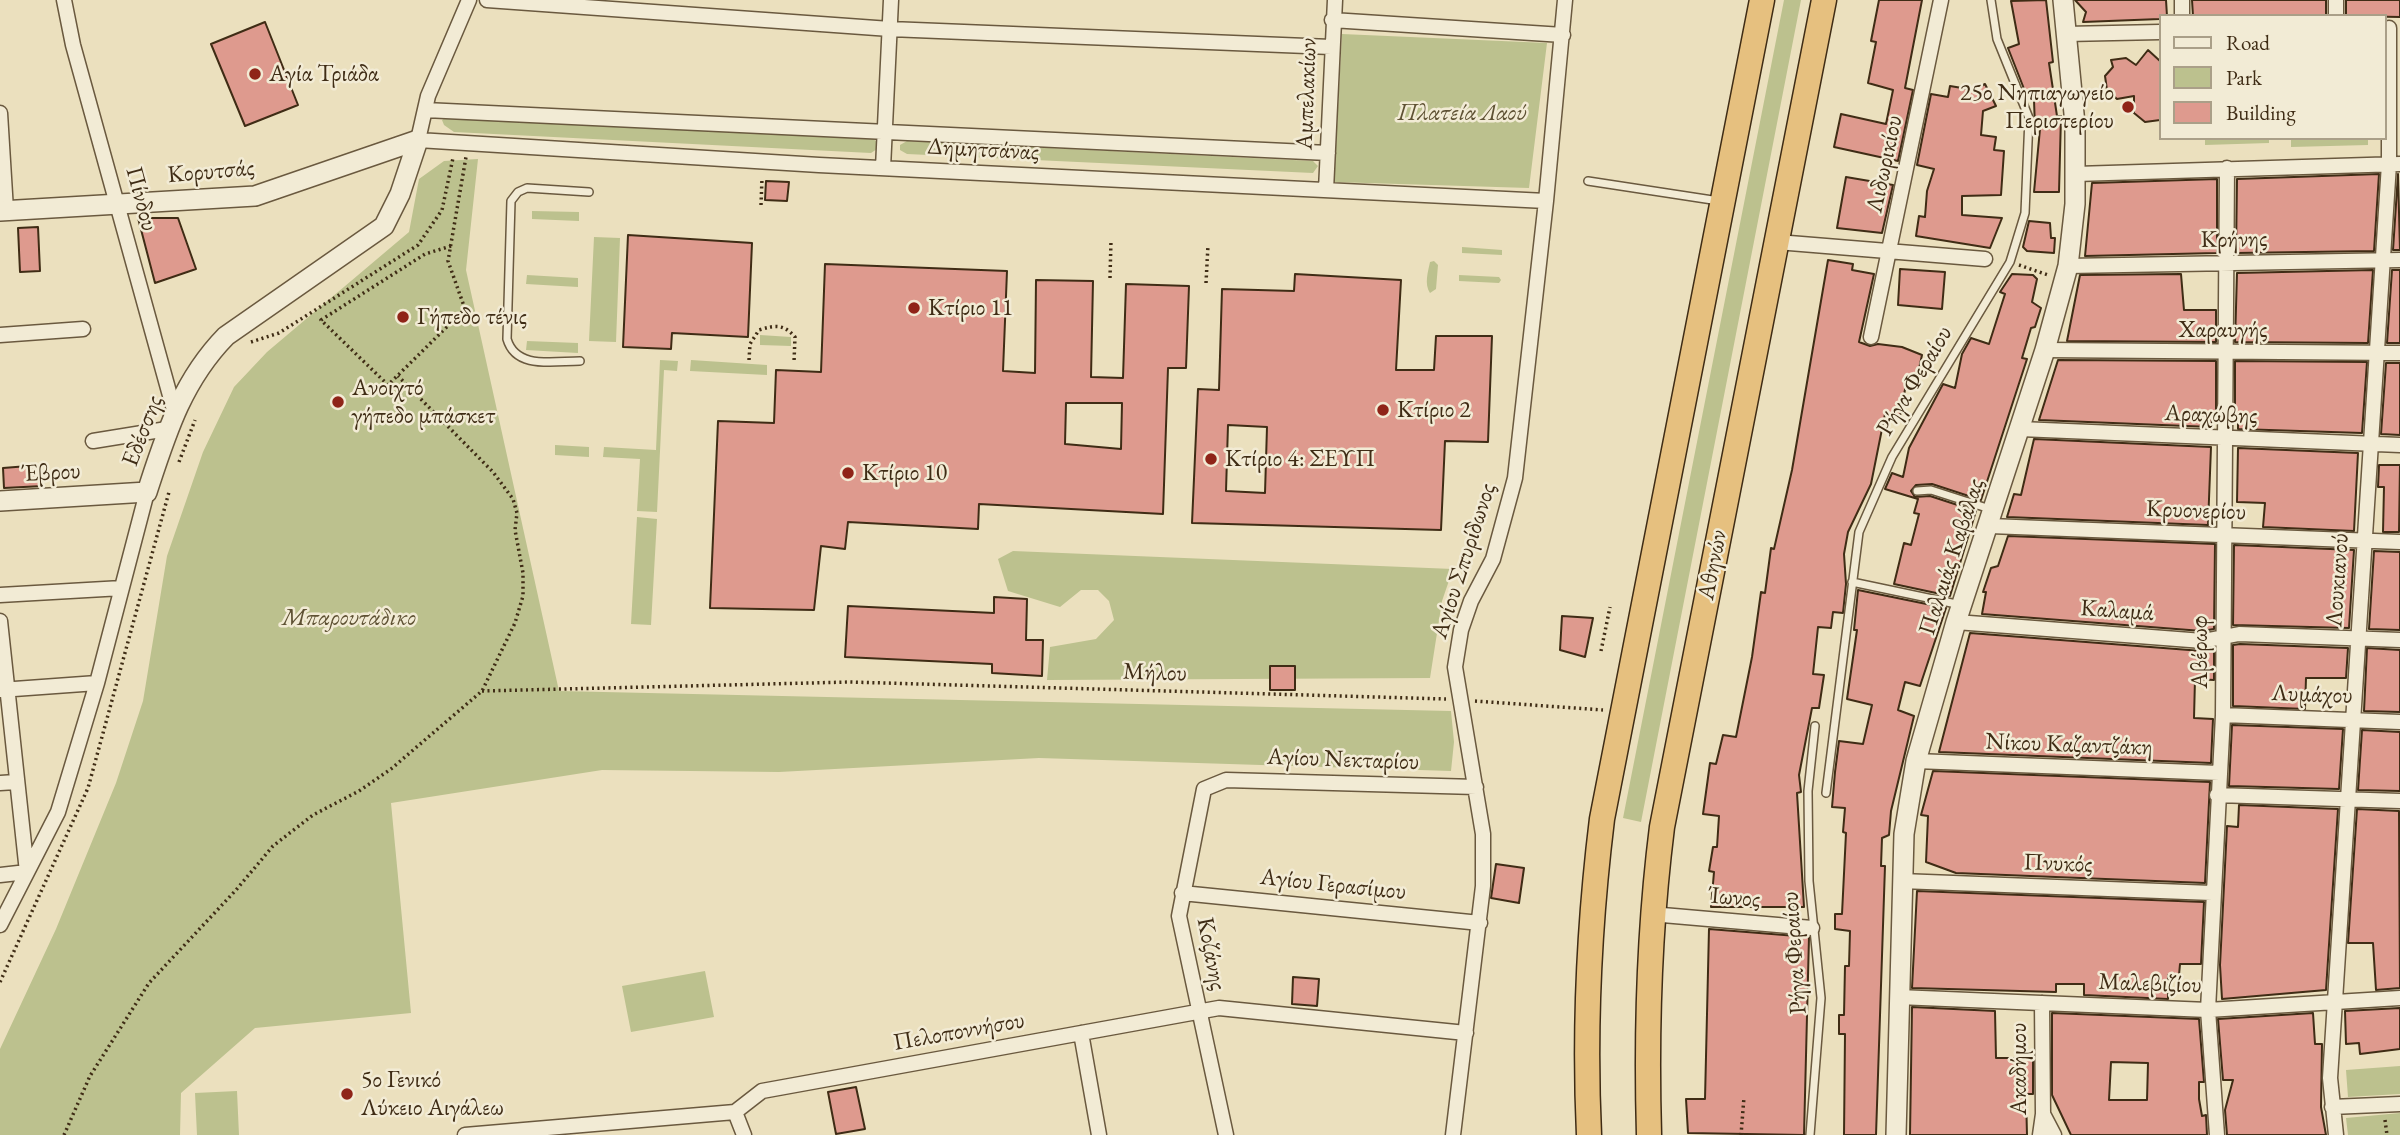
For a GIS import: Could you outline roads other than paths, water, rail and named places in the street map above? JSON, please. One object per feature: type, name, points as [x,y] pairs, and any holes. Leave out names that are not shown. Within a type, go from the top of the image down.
[{"type":"highway","points":[[1589,1135],[1587,984],[1592,902],[1602,819],[1762,0]]},
{"type":"highway","name":"Αθηνών","points":[[1649,1135],[1647,1000],[1651,914],[1662,827],[1824,0]]},
{"type":"street","name":"Πίνδου","points":[[64,0],[73,45],[174,410]]},
{"type":"street","name":"Εδέσσης","points":[[0,925],[58,812],[97,683],[147,492],[174,410],[214,349],[226,336],[384,226],[400,194],[425,110],[470,0]]},
{"type":"street","points":[[487,0],[890,29],[1331,47]]},
{"type":"street","points":[[884,168],[891,0]]},
{"type":"street","name":"Αμπελακίων","points":[[1326,190],[1335,0]]},
{"type":"street","name":"Αγίου Σπυρίδωνος","points":[[1453,1135],[1480,923],[1483,834],[1455,667],[1461,630],[1471,601],[1493,559],[1515,478],[1565,0]]},
{"type":"street","name":"Λιδωρικίου","points":[[1871,337],[1941,0]]},
{"type":"street","name":"Παλαιάς Καβάλας","points":[[1896,1135],[1901,881],[1904,834],[1916,761],[1959,614],[2045,350],[2066,273],[2076,174],[2075,124],[2063,0]]},
{"type":"street","points":[[1332,20],[1563,35]]},
{"type":"street","name":"Λουκιανού","points":[[2336,1135],[2330,1078],[2356,638],[2383,261],[2395,164],[2391,28]]},
{"type":"street","points":[[2066,34],[2158,32]]},
{"type":"street","name":"Δημητσάνας","points":[[425,110],[1328,153]]},
{"type":"street","points":[[0,113],[3,210]]},
{"type":"street","name":"Κορυτσάς","points":[[3,210],[255,196],[418,140]]},
{"type":"street","name":"Δημητσάνας","points":[[418,140],[762,162],[1546,201]]},
{"type":"street","points":[[2076,174],[2395,164]]},
{"type":"street","name":"Αβέρωφ","points":[[2217,1135],[2208,1010],[2223,715],[2227,168]]},
{"type":"street","points":[[1777,242],[1985,259]]},
{"type":"street","name":"Κρήνης","points":[[2066,273],[2226,262],[2400,260]]},
{"type":"street","points":[[0,335],[83,329]]},
{"type":"street","name":"Χαραυγής","points":[[2045,350],[2400,353]]},
{"type":"street","points":[[93,441],[167,429]]},
{"type":"street","name":"Αραχώβης","points":[[2020,429],[2400,445]]},
{"type":"street","name":"Έβρου","points":[[0,501],[147,492]]},
{"type":"street","name":"Κρυονερίου","points":[[1992,518],[2223,535],[2400,542]]},
{"type":"street","points":[[0,595],[122,588]]},
{"type":"street","name":"Καλαμά","points":[[1959,614],[2203,640],[2239,634],[2400,640]]},
{"type":"street","points":[[0,621],[4,690],[27,872],[0,875]]},
{"type":"street","points":[[4,690],[97,683]]},
{"type":"street","name":"Λυμάχου","points":[[2223,715],[2400,722]]},
{"type":"street","name":"Νίκου Καζαντζάκη","points":[[1916,761],[2220,774]]},
{"type":"street","name":"Αγίου Νεκταρίου","points":[[1209,785],[1226,780],[1476,787]]},
{"type":"street","points":[[0,783],[16,782]]},
{"type":"street","name":"Κοζάνης","points":[[1209,785],[1201,795],[1180,916],[1225,1135]]},
{"type":"street","points":[[2217,795],[2400,801]]},
{"type":"street","name":"Πνυκός","points":[[1901,881],[2212,893]]},
{"type":"street","name":"Αγίου Γερασίμου","points":[[1182,893],[1480,923]]},
{"type":"street","name":"Ίωνος","points":[[1651,914],[1812,928]]},
{"type":"street","name":"Μαλεβιζίου","points":[[1898,997],[2208,1010],[2400,998]]},
{"type":"street","name":"Ακαδήμου","points":[[2040,1135],[2043,1114],[2042,1003]]},
{"type":"street","name":"Πελοποννήσου","points":[[735,1112],[762,1091],[1219,1007],[1466,1033]]},
{"type":"street","points":[[1081,1033],[1099,1135]]},
{"type":"street","points":[[2332,1107],[2400,1104]]},
{"type":"street","points":[[466,1135],[735,1112],[744,1135]]},
{"type":"street","points":[[2043,1114],[2054,1135]]},
{"type":"lane","name":"Ρήγα Φεραίου","points":[[1826,793],[1859,532],[1892,457],[2010,261],[2025,213],[2029,118],[1997,39],[1991,0]]},
{"type":"lane","points":[[1588,181],[1723,201]]},
{"type":"lane","points":[[580,361],[521,360],[511,351],[507,339],[511,201],[518,192],[527,188],[589,192]]},
{"type":"lane","points":[[1917,491],[1931,490],[1992,518]]},
{"type":"lane","points":[[1852,582],[1959,614]]},
{"type":"lane","name":"Ρήγα Φεραίου","points":[[1810,1135],[1821,998],[1812,928],[1808,791],[1815,726]]},
{"type":"place","name":"Αγία Τριάδα","points":[[255,74]]},
{"type":"place","name":"25ο Νηπιαγωγείο Περιστερίου","points":[[2128,107]]},
{"type":"place","name":"Κτίριο 11","points":[[914,308]]},
{"type":"place","name":"Γήπεδο τένις","points":[[403,317]]},
{"type":"place","name":"Ανοιχτό γήπεδο μπάσκετ","points":[[338,402]]},
{"type":"place","name":"Κτίριο 2","points":[[1383,410]]},
{"type":"place","name":"Κτίριο 4: ΣΕΥΠ","points":[[1211,459]]},
{"type":"place","name":"Κτίριο 10","points":[[848,473]]},
{"type":"place","name":"5ο Γενικό Λύκειο Αιγάλεω","points":[[347,1094]]},
{"type":"park label","name":"Πλατεία Λαού","points":[[1462,113]]},
{"type":"park label","name":"Μπαρουτάδικο","points":[[349,618]]}]
